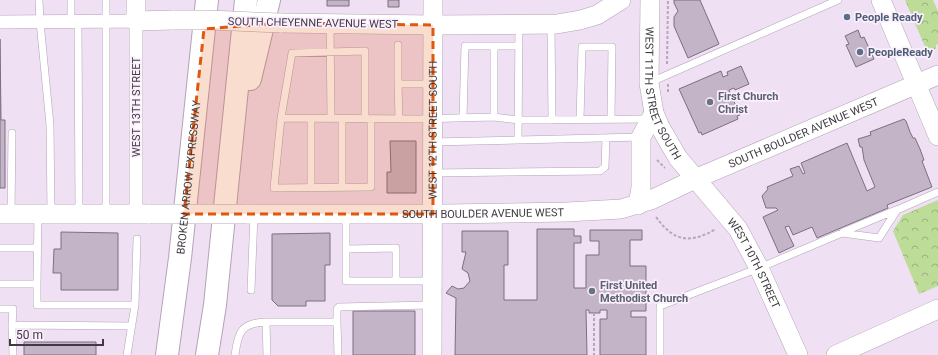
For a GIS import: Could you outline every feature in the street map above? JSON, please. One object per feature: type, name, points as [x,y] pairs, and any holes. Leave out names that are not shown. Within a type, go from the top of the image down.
[{"type":"highway","points":[[187,185],[192,0]]},
{"type":"highway","name":"BROKEN ARROW EXPRESSWAY","points":[[167,355],[176,292],[207,0]]},
{"type":"highway","points":[[207,355],[215,305],[246,0]]},
{"type":"highway","points":[[229,166],[268,0]]},
{"type":"street","name":"WEST 13TH STREET","points":[[136,0],[143,214]]},
{"type":"street","name":"WEST 12TH STREET SOUTH","points":[[432,355],[434,0]]},
{"type":"street","name":"SOUTH CHEYENNE AVENUE WEST","points":[[0,22],[106,22],[136,27],[174,26],[209,20],[330,24],[551,24],[569,22],[597,15],[621,0]]},
{"type":"street","name":"WEST 11TH STREET SOUTH","points":[[650,0],[649,83],[652,116],[672,149],[695,180]]},
{"type":"street","points":[[881,0],[938,136]]},
{"type":"street","name":"SOUTH BOULDER AVENUE WEST","points":[[6,214],[433,214],[567,212],[621,209],[638,205],[671,192],[695,180],[938,75]]},
{"type":"street","points":[[638,205],[641,188],[641,137],[652,116]]},
{"type":"street","name":"WEST 10TH STREET","points":[[695,180],[738,229],[759,268],[798,355]]},
{"type":"street","points":[[836,355],[938,310]]},
{"type":"lane","points":[[39,0],[50,125],[44,214],[37,248],[37,305],[135,306]]},
{"type":"lane","points":[[71,0],[74,22],[79,214]]},
{"type":"lane","points":[[106,0],[106,214]]},
{"type":"lane","points":[[649,83],[838,0]]},
{"type":"lane","points":[[330,24],[331,119]]},
{"type":"lane","points":[[518,140],[519,24]]},
{"type":"lane","points":[[551,24],[552,120]]},
{"type":"lane","points":[[398,45],[399,119]]},
{"type":"lane","points":[[463,118],[465,46],[519,46]]},
{"type":"lane","points":[[494,46],[494,117]]},
{"type":"lane","points":[[580,120],[582,47],[612,47],[611,119]]},
{"type":"lane","points":[[365,51],[371,187],[274,188],[281,118],[292,53],[330,52],[365,51]]},
{"type":"lane","points":[[398,84],[434,84]]},
{"type":"lane","points":[[281,118],[399,119],[494,117],[519,120],[580,120],[652,116]]},
{"type":"lane","points":[[311,119],[311,188]]},
{"type":"lane","points":[[342,119],[342,188]]},
{"type":"lane","points":[[6,214],[12,133]]},
{"type":"lane","points":[[433,142],[641,137]]},
{"type":"lane","points":[[433,173],[600,171],[605,167],[606,138]]},
{"type":"lane","points":[[660,355],[660,306],[759,268],[938,192]]},
{"type":"lane","points":[[842,233],[879,238],[897,210]]},
{"type":"lane","points":[[251,214],[251,290]]},
{"type":"lane","points":[[346,214],[346,281],[433,281]]},
{"type":"lane","points":[[128,355],[135,306],[137,239]]},
{"type":"lane","points":[[0,248],[37,248]]},
{"type":"lane","points":[[346,249],[396,248],[396,281]]},
{"type":"lane","points":[[0,284],[37,284]]},
{"type":"lane","points":[[338,355],[337,309],[339,307],[433,306]]},
{"type":"lane","points":[[0,309],[13,309],[13,355]]},
{"type":"lane","points":[[236,355],[238,338],[243,328],[250,324],[257,322],[337,322]]},
{"type":"lane","points":[[266,322],[267,355]]},
{"type":"lane","points":[[12,325],[132,326]]},
{"type":"path","name":"WEST 11TH STREET SOUTH","points":[[668,0],[668,96]]},
{"type":"path","points":[[656,218],[668,231],[682,238],[701,237],[716,229]]},
{"type":"path","points":[[594,313],[594,355]]},
{"type":"highlighted area","points":[[280,23],[433,25],[433,214],[184,214],[204,29]]},
{"type":"green space","points":[[905,0],[933,0],[938,11],[938,44],[936,45],[935,50],[930,48],[926,49]]},
{"type":"green space","points":[[938,200],[938,286],[919,294],[893,231],[903,215]]},
{"type":"building","points":[[327,0],[349,0],[349,6],[327,6]]},
{"type":"building","points":[[388,0],[399,0],[399,7],[388,7]]},
{"type":"building","points":[[674,0],[700,0],[719,44],[688,58],[674,26],[674,17],[678,11]]},
{"type":"building","name":"PeopleReady","points":[[858,30],[861,38],[864,37],[874,59],[856,67],[846,45],[849,44],[845,36]]},
{"type":"building","points":[[0,39],[1,120],[5,120],[5,188],[0,188]]},
{"type":"building","name":"First Church Christ","points":[[741,66],[749,84],[735,90],[734,88],[729,90],[740,115],[737,116],[738,119],[702,135],[701,132],[699,133],[679,89],[721,71],[723,77],[728,75],[727,72]]},
{"type":"building","points":[[904,119],[920,149],[924,160],[922,161],[932,187],[887,205],[888,208],[817,238],[812,227],[793,235],[789,226],[785,227],[794,246],[779,253],[763,217],[778,210],[776,208],[766,208],[762,196],[768,189],[767,187],[793,176],[790,169],[799,166],[803,174],[805,173],[801,163],[847,143],[867,191],[875,187],[864,160],[862,147],[860,147],[858,139],[871,135],[870,132]]},
{"type":"building","points":[[390,141],[416,141],[416,193],[387,193],[387,172],[391,172]]},
{"type":"building","name":"First United Methodist Church","points":[[537,229],[574,229],[574,236],[581,236],[581,243],[574,243],[574,288],[586,288],[586,255],[599,255],[599,241],[590,241],[590,230],[642,230],[642,240],[630,240],[630,266],[646,266],[646,311],[631,311],[631,317],[646,317],[646,355],[600,355],[600,319],[607,319],[607,310],[600,310],[600,313],[589,313],[589,310],[586,310],[587,355],[455,355],[456,298],[446,293],[452,286],[458,289],[464,288],[470,281],[468,273],[462,269],[466,252],[462,252],[462,231],[508,231],[508,265],[504,265],[504,300],[537,300]]},
{"type":"building","points":[[61,232],[118,233],[118,290],[61,290],[61,273],[53,273],[54,249],[61,249]]},
{"type":"building","points":[[330,233],[330,265],[325,265],[325,301],[306,301],[306,306],[278,306],[272,300],[272,234]]},
{"type":"building","points":[[353,311],[415,311],[415,355],[353,355]]},
{"type":"building","points":[[24,342],[96,342],[96,355],[24,355]]},
{"type":"place","name":"People Ready","points":[[847,17]]},
{"type":"place","name":"PeopleReady","points":[[860,52]]},
{"type":"place","name":"First Church Christ","points":[[710,102]]},
{"type":"place","name":"First United Methodist Church","points":[[592,291]]}]
